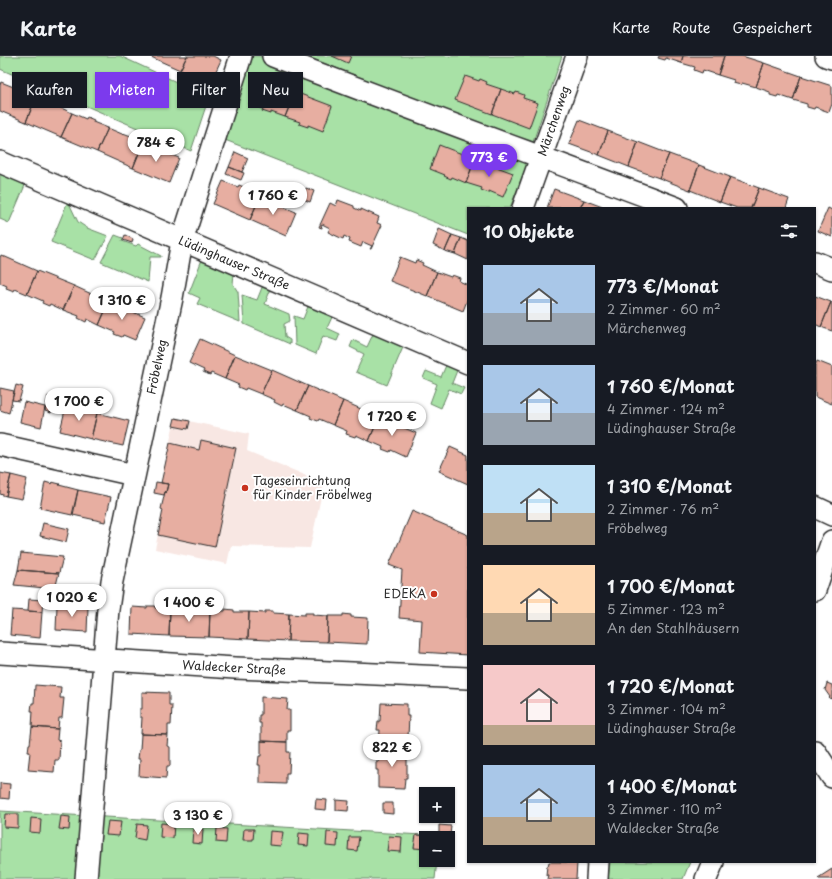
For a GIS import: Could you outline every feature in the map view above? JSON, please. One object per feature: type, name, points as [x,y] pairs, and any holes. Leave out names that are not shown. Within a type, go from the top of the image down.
[{"type":"street","name":"Fröbelweg","points":[[86,879],[108,609],[112,580],[172,298],[182,241],[241,56]]},
{"type":"street","points":[[273,56],[674,207]]},
{"type":"street","name":"Märchenweg","points":[[523,207],[577,56]]},
{"type":"street","points":[[826,56],[832,58]]},
{"type":"street","name":"Lüdinghauser Straße","points":[[0,162],[467,363]]},
{"type":"street","points":[[816,262],[832,269]]},
{"type":"street","points":[[0,445],[134,475]]},
{"type":"street","points":[[816,507],[832,515]]},
{"type":"street","points":[[816,587],[832,541]]},
{"type":"street","name":"Waldecker Straße","points":[[0,654],[234,668],[467,678]]},
{"type":"street","points":[[816,752],[832,777]]},
{"type":"street","points":[[597,879],[598,863]]},
{"type":"street","points":[[706,879],[712,863]]},
{"type":"shaded area","name":"Tageseinrichtung für Kinder Fröbelweg","points":[[175,418],[249,434],[247,451],[324,483],[310,548],[231,546],[227,564],[155,549],[165,492],[161,483]]},
{"type":"green space","points":[[0,56],[120,56],[155,72],[95,72],[95,108],[169,108],[169,79],[177,82],[177,108],[205,108],[191,151],[87,106],[87,72],[12,72],[12,74],[0,69]]},
{"type":"green space","points":[[253,56],[259,56],[301,72],[248,72],[248,108],[303,108],[303,73],[529,159],[510,207],[467,207],[467,235],[225,140],[236,108],[240,108],[240,95]]},
{"type":"green space","points":[[306,56],[562,56],[532,145]]},
{"type":"green space","points":[[0,173],[26,183],[9,223],[0,219]]},
{"type":"green space","points":[[68,201],[78,222],[87,228],[108,236],[95,260],[51,242]]},
{"type":"green space","points":[[115,235],[123,238],[122,241],[136,246],[138,244],[161,256],[150,257],[148,282],[101,262]]},
{"type":"green space","points":[[204,260],[234,273],[233,284],[238,292],[240,322],[197,304],[200,298],[189,293],[201,262]]},
{"type":"green space","points":[[263,285],[271,288],[265,304],[289,314],[290,321],[284,324],[285,337],[290,340],[290,344],[244,324],[242,295],[257,300]]},
{"type":"green space","points":[[309,304],[333,315],[327,328],[340,334],[337,341],[323,336],[316,354],[295,345],[294,316],[303,319]]},
{"type":"green space","points":[[374,332],[404,345],[387,385],[356,372],[364,354],[350,347],[353,340],[367,347]]},
{"type":"green space","points":[[447,363],[458,368],[452,383],[464,388],[461,394],[449,389],[441,408],[430,403],[437,384],[423,378],[426,371],[441,377]]},
{"type":"green space","points":[[0,811],[419,835],[419,867],[436,867],[435,879],[0,879]]},
{"type":"green space","points":[[610,863],[690,863],[683,879],[608,879]]},
{"type":"building","points":[[151,56],[187,56],[180,70]]},
{"type":"building","points":[[187,56],[213,56],[221,60],[216,72],[184,72],[180,70]]},
{"type":"building","points":[[332,56],[351,56],[348,63]]},
{"type":"building","points":[[659,56],[683,56],[681,63],[666,58],[665,60],[658,58]]},
{"type":"building","points":[[683,56],[724,56],[718,75],[703,70],[702,73],[694,70],[695,67],[681,63]]},
{"type":"building","points":[[724,56],[742,56],[764,63],[756,87],[742,83],[741,85],[733,83],[734,80],[718,75]]},
{"type":"building","points":[[764,63],[801,76],[793,100],[778,95],[777,97],[770,95],[770,92],[756,87]]},
{"type":"building","points":[[465,76],[479,81],[480,79],[487,82],[486,84],[501,89],[492,114],[455,100]]},
{"type":"building","points":[[801,76],[832,86],[832,104],[829,112],[815,107],[814,109],[807,107],[807,104],[793,100]]},
{"type":"building","points":[[1,82],[12,86],[12,108],[32,108],[26,122],[0,111]]},
{"type":"building","points":[[501,89],[515,94],[516,92],[524,95],[523,98],[538,103],[529,128],[492,114]]},
{"type":"building","points":[[303,95],[332,106],[323,131],[308,125],[308,127],[299,124],[300,122],[285,117],[289,108],[303,108]]},
{"type":"building","points":[[32,108],[61,108],[72,113],[61,137],[26,122]]},
{"type":"building","points":[[260,108],[289,108],[285,117],[271,112],[271,114],[262,111],[263,109]]},
{"type":"building","points":[[72,113],[86,119],[87,117],[94,120],[93,122],[108,128],[97,152],[61,137]]},
{"type":"building","points":[[579,120],[608,131],[599,155],[569,144]]},
{"type":"building","points":[[108,128],[131,136],[130,137],[143,143],[133,168],[97,152]]},
{"type":"building","points":[[608,131],[638,142],[629,167],[599,155]]},
{"type":"building","points":[[638,142],[669,154],[659,178],[629,167]]},
{"type":"building","points":[[143,143],[157,149],[157,147],[165,151],[164,152],[179,158],[169,183],[133,168]]},
{"type":"building","points":[[439,145],[475,159],[466,183],[452,177],[451,179],[430,169]]},
{"type":"building","points":[[235,152],[248,158],[242,172],[229,167]]},
{"type":"building","points":[[669,154],[699,165],[690,190],[659,178]]},
{"type":"building","points":[[475,159],[513,173],[503,197],[489,191],[489,193],[481,190],[482,188],[466,183]]},
{"type":"building","points":[[699,165],[730,177],[720,202],[690,190]]},
{"type":"building","points":[[229,167],[244,173],[241,180],[226,174]]},
{"type":"building","points":[[730,177],[759,188],[751,207],[734,207],[720,202]]},
{"type":"building","points":[[223,181],[238,187],[239,185],[246,188],[245,190],[260,196],[250,220],[213,204]]},
{"type":"building","points":[[306,188],[314,191],[310,202],[301,198]]},
{"type":"building","points":[[759,188],[789,199],[786,207],[751,207]]},
{"type":"building","points":[[554,189],[584,200],[580,207],[547,207]]},
{"type":"building","points":[[260,196],[273,202],[274,200],[282,203],[281,206],[296,212],[286,236],[250,220]]},
{"type":"building","points":[[338,200],[354,206],[354,208],[361,211],[361,209],[379,217],[377,223],[382,225],[371,249],[372,246],[363,242],[361,247],[349,242],[350,239],[344,236],[343,239],[328,232],[330,228],[322,224],[322,228],[319,227],[330,203],[336,206]]},
{"type":"building","points":[[584,200],[602,207],[580,207]]},
{"type":"building","points":[[828,208],[832,210],[832,237],[818,231]]},
{"type":"building","points":[[439,229],[452,235],[445,251],[433,245]]},
{"type":"building","points":[[125,235],[133,239],[132,243],[123,240]]},
{"type":"building","points":[[452,235],[461,238],[455,254],[445,251]]},
{"type":"building","points":[[461,238],[467,241],[467,260],[455,254]]},
{"type":"building","points":[[1,255],[37,271],[27,294],[15,289],[14,291],[6,288],[7,286],[0,283]]},
{"type":"building","points":[[400,257],[415,263],[416,260],[423,263],[422,265],[437,272],[427,296],[390,281]]},
{"type":"building","points":[[37,271],[74,286],[63,310],[50,304],[49,306],[42,303],[43,301],[27,294]]},
{"type":"building","points":[[437,272],[451,277],[452,275],[460,278],[459,281],[467,285],[467,301],[463,311],[427,296]]},
{"type":"building","points":[[74,286],[109,302],[99,325],[87,319],[86,322],[78,318],[79,316],[63,310]]},
{"type":"building","points":[[816,296],[831,302],[821,327],[816,324]]},
{"type":"building","points":[[109,302],[145,317],[135,340],[123,335],[122,337],[114,334],[115,332],[99,325]]},
{"type":"building","points":[[831,302],[832,303],[832,331],[821,327]]},
{"type":"building","points":[[200,339],[235,355],[225,379],[211,373],[210,375],[203,372],[204,370],[189,363]]},
{"type":"building","points":[[235,355],[272,370],[261,394],[246,388],[245,390],[238,387],[239,385],[225,379]]},
{"type":"building","points":[[817,361],[832,367],[832,404],[816,397]]},
{"type":"building","points":[[272,370],[308,386],[297,410],[283,404],[282,406],[274,402],[275,400],[261,394]]},
{"type":"building","points":[[16,385],[23,387],[19,401],[12,400]]},
{"type":"building","points":[[308,386],[343,401],[333,425],[319,419],[318,421],[310,418],[311,416],[297,410]]},
{"type":"building","points":[[0,388],[14,391],[9,413],[0,410]]},
{"type":"building","points":[[48,396],[55,398],[51,413],[45,411]]},
{"type":"building","points":[[343,401],[379,417],[369,441],[356,435],[355,437],[346,434],[347,431],[333,425]]},
{"type":"building","points":[[24,402],[45,407],[41,427],[20,422]]},
{"type":"building","points":[[66,406],[97,413],[91,439],[60,431]]},
{"type":"building","points":[[97,413],[129,421],[123,446],[91,439]]},
{"type":"building","points":[[379,417],[416,433],[406,457],[391,450],[390,452],[382,449],[383,447],[369,441]]},
{"type":"building","points":[[175,418],[190,421],[188,429],[173,426]]},
{"type":"building","points":[[201,440],[236,448],[215,547],[158,535],[163,510],[161,509],[168,484],[161,483],[170,443],[199,450]]},
{"type":"building","points":[[450,447],[467,455],[467,484],[439,471]]},
{"type":"building","points":[[0,473],[11,475],[6,496],[0,494]]},
{"type":"building","points":[[11,475],[27,479],[22,499],[6,496]]},
{"type":"building","points":[[45,482],[52,484],[52,482],[78,490],[72,515],[40,508]]},
{"type":"building","points":[[156,482],[168,484],[164,495],[154,493]]},
{"type":"building","points":[[78,490],[111,497],[105,522],[73,515]]},
{"type":"building","name":"EDEKA","points":[[412,511],[467,535],[467,655],[420,652],[422,620],[399,618],[402,570],[389,565]]},
{"type":"building","points":[[43,523],[69,529],[66,542],[40,536]]},
{"type":"building","points":[[21,553],[63,557],[59,573],[18,570]]},
{"type":"building","points":[[18,570],[59,573],[55,589],[14,585]]},
{"type":"building","points":[[29,599],[43,600],[42,612],[28,611]]},
{"type":"building","points":[[57,605],[88,607],[87,632],[56,630]]},
{"type":"building","points":[[147,606],[170,609],[169,636],[131,634],[132,607],[147,608]]},
{"type":"building","points":[[185,608],[210,611],[209,637],[169,636],[170,609],[185,610]]},
{"type":"building","points":[[225,609],[234,610],[234,612],[249,612],[248,639],[209,637],[210,611],[225,611]]},
{"type":"building","points":[[12,610],[42,612],[40,638],[10,635]]},
{"type":"building","points":[[265,611],[289,614],[288,641],[248,639],[249,612],[265,613]]},
{"type":"building","points":[[305,613],[328,616],[327,642],[288,641],[289,614],[305,615]]},
{"type":"building","points":[[343,614],[351,615],[351,617],[368,618],[367,644],[327,642],[328,616],[343,616]]},
{"type":"building","points":[[827,683],[832,685],[832,699],[829,698],[830,697],[825,690]]},
{"type":"building","points":[[35,685],[61,687],[60,698],[64,698],[62,718],[59,718],[58,729],[32,727],[33,711],[31,711],[32,703],[34,703]]},
{"type":"building","points":[[142,692],[169,693],[169,705],[172,705],[171,725],[168,725],[168,735],[141,734],[142,717],[140,717],[140,709],[142,709]]},
{"type":"building","points":[[261,697],[288,699],[287,710],[290,710],[290,730],[287,730],[287,742],[261,741],[261,723],[259,723],[259,715],[261,715]]},
{"type":"building","points":[[381,703],[407,704],[407,716],[409,716],[406,747],[379,746],[380,730],[377,730],[378,721],[380,721]]},
{"type":"building","points":[[32,727],[58,729],[57,740],[60,741],[59,760],[55,760],[54,772],[28,770],[30,752],[28,752]]},
{"type":"building","points":[[141,734],[168,735],[167,746],[170,747],[170,766],[167,766],[166,778],[139,776],[140,759],[138,759]]},
{"type":"building","points":[[261,741],[287,742],[287,752],[290,752],[289,773],[286,773],[286,784],[260,783],[260,765],[258,765],[259,756],[261,756]]},
{"type":"building","points":[[379,746],[406,747],[405,758],[407,758],[407,778],[405,778],[404,789],[378,788],[378,770],[376,770],[376,762],[379,762]]},
{"type":"building","points":[[0,783],[10,784],[9,799],[0,798]]},
{"type":"building","points":[[316,799],[327,800],[326,810],[315,809]]},
{"type":"building","points":[[336,800],[349,801],[348,811],[336,810]]},
{"type":"building","points":[[383,803],[393,803],[393,814],[383,813]]},
{"type":"building","points":[[5,814],[18,814],[18,828],[4,827]]},
{"type":"building","points":[[61,816],[70,817],[69,830],[59,829]]},
{"type":"building","points":[[31,818],[41,819],[40,833],[30,832]]},
{"type":"building","points":[[108,821],[121,822],[119,836],[106,835]]},
{"type":"building","points":[[161,823],[174,824],[173,838],[160,837]]},
{"type":"building","points":[[137,824],[147,825],[145,840],[135,838]]},
{"type":"building","points":[[439,825],[451,826],[450,831],[439,831]]},
{"type":"building","points":[[217,828],[227,829],[226,843],[216,842]]},
{"type":"building","points":[[193,829],[203,829],[202,844],[192,843]]},
{"type":"building","points":[[244,829],[254,829],[253,840],[243,840]]},
{"type":"building","points":[[270,831],[283,832],[281,846],[269,845]]},
{"type":"building","points":[[327,832],[338,833],[337,847],[326,846]]},
{"type":"building","points":[[299,833],[309,834],[308,846],[298,845]]},
{"type":"building","points":[[416,835],[419,835],[419,848],[414,848]]},
{"type":"building","points":[[389,836],[402,837],[401,852],[387,851]]},
{"type":"building","points":[[349,837],[359,837],[357,851],[348,850]]},
{"type":"building","points":[[549,863],[577,863],[576,879],[547,879],[548,875],[546,875]]},
{"type":"building","points":[[832,869],[832,879],[818,878]]},
{"type":"place","name":"Tageseinrichtung für Kinder Fröbelweg","points":[[245,488]]},
{"type":"place","name":"EDEKA","points":[[434,594]]}]
